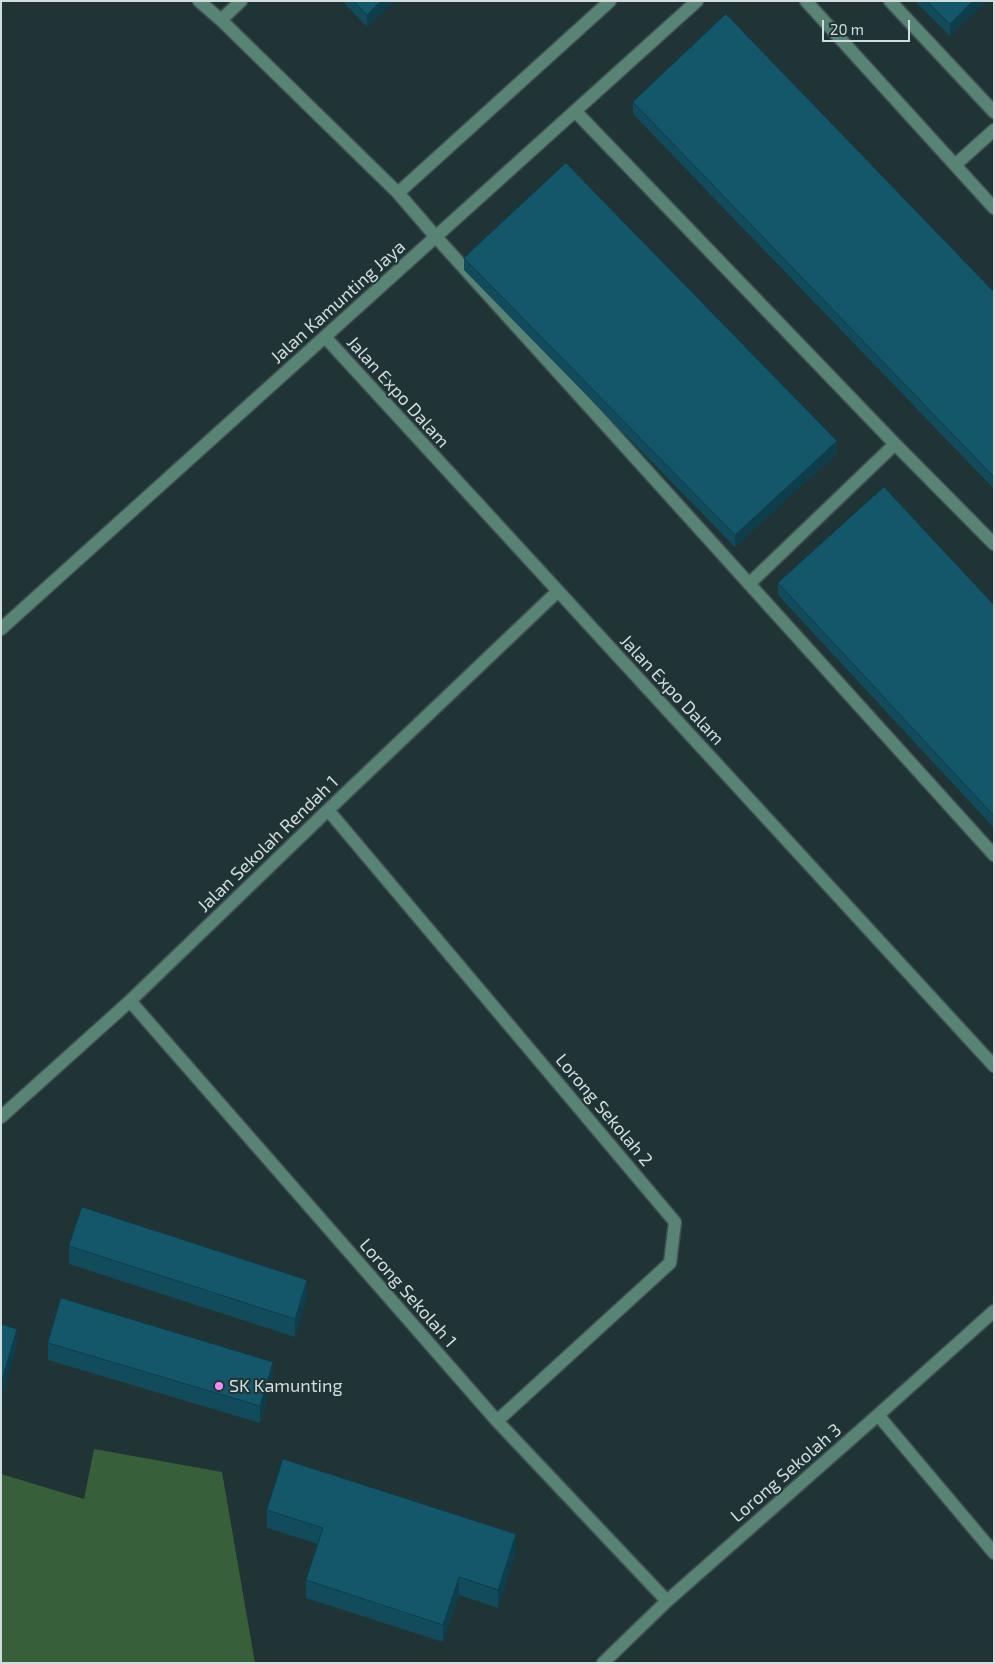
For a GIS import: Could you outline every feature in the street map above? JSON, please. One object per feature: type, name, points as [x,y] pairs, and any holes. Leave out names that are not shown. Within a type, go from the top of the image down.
[{"type":"street","points":[[199,1],[221,20],[398,193],[994,855]]},
{"type":"street","points":[[221,20],[241,1]]},
{"type":"street","points":[[398,193],[610,1]]},
{"type":"street","name":"Jalan Kamunting Jaya","points":[[1,628],[697,1]]},
{"type":"street","points":[[806,1],[994,208]]},
{"type":"street","points":[[890,1],[994,112]]},
{"type":"street","points":[[575,111],[895,444],[994,544]]},
{"type":"street","points":[[955,165],[994,130]]},
{"type":"street","name":"Jalan Expo Dalam","points":[[325,337],[994,1066]]},
{"type":"street","points":[[749,584],[895,444]]},
{"type":"street","name":"Jalan Sekolah Rendah 1","points":[[1,1117],[130,1001],[557,592]]},
{"type":"street","name":"Lorong Sekolah 2","points":[[328,810],[675,1222],[670,1262],[497,1421]]},
{"type":"street","name":"Lorong Sekolah 1","points":[[130,1001],[497,1421],[667,1601]]},
{"type":"street","name":"Lorong Sekolah 3","points":[[603,1663],[667,1601],[994,1311]]},
{"type":"street","points":[[878,1415],[994,1553]]},
{"type":"green space","points":[[94,1449],[222,1472],[255,1663],[1,1663],[1,1474],[84,1499]]},
{"type":"building","points":[[354,1],[381,1],[367,15]]},
{"type":"building","points":[[927,1],[973,1],[950,24]]},
{"type":"building","points":[[726,14],[994,292],[994,477],[633,102]]},
{"type":"building","points":[[566,163],[837,441],[735,535],[464,258]]},
{"type":"building","points":[[884,487],[994,605],[994,816],[778,583]]},
{"type":"building","points":[[82,1207],[307,1280],[295,1319],[69,1246]]},
{"type":"building","points":[[61,1298],[273,1362],[260,1406],[48,1343]]},
{"type":"building","points":[[1,1324],[17,1329],[1,1383]]},
{"type":"building","points":[[283,1459],[516,1534],[498,1590],[459,1577],[443,1625],[306,1580],[323,1528],[267,1510]]},
{"type":"place","name":"SK Kamunting","points":[[219,1386]]}]
